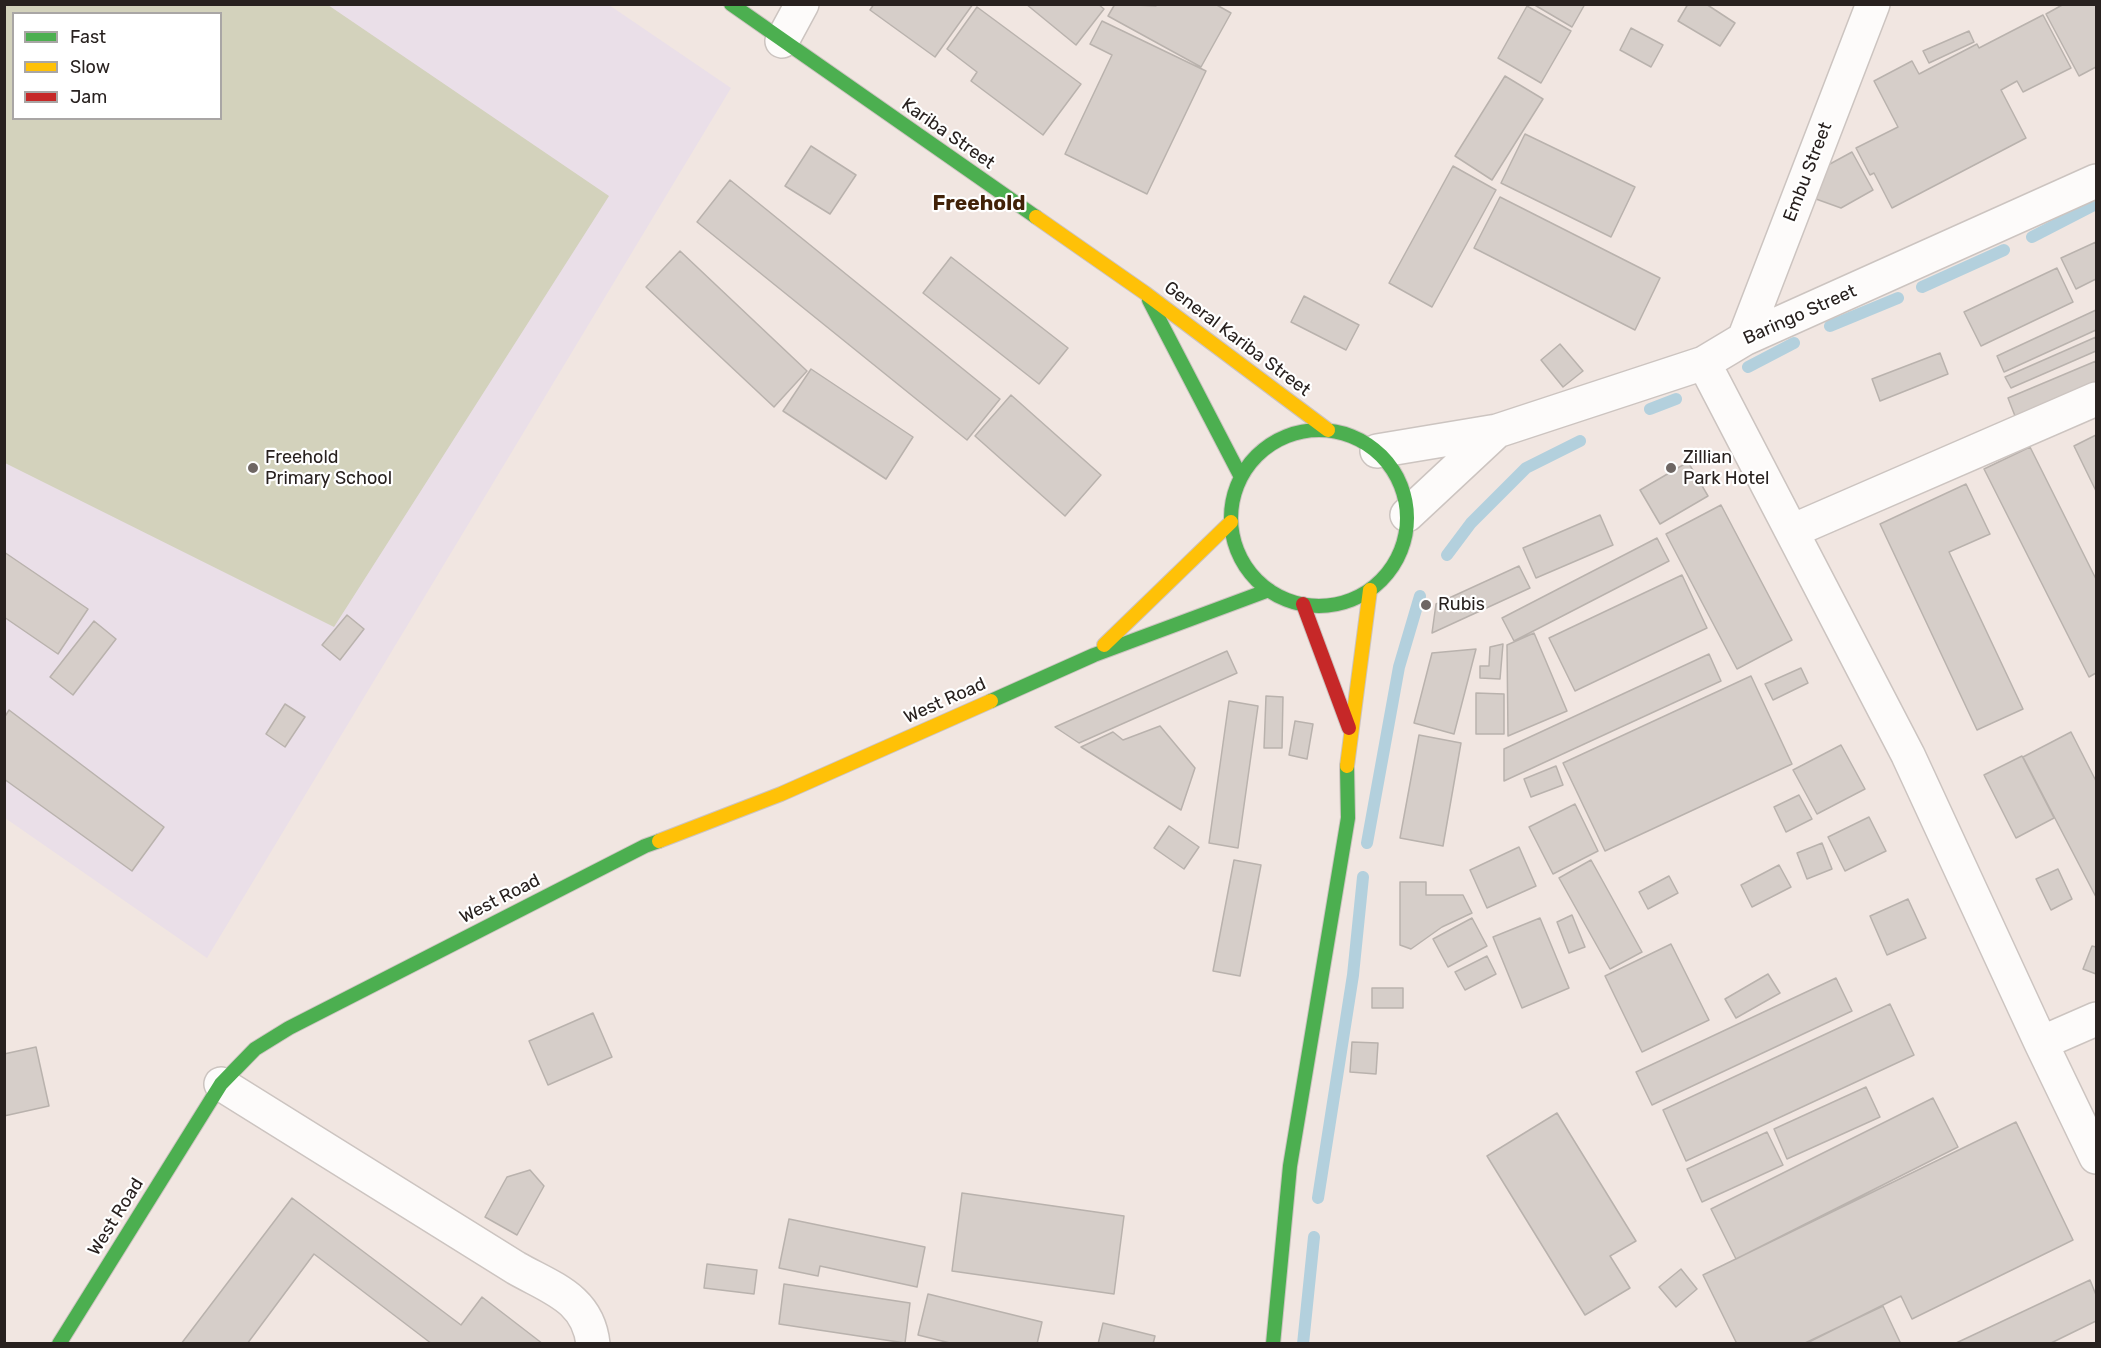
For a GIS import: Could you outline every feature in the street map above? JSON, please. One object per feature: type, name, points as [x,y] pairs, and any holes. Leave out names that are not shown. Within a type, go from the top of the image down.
[{"type":"street","name":"Kariba Street","points":[[731,4],[1145,293]]},
{"type":"street","points":[[782,41],[802,4]]},
{"type":"street","name":"Embu Street","points":[[1744,339],[1873,4]]},
{"type":"street","name":"Baringo Street","points":[[1377,451],[1497,431],[1704,363],[1744,339],[2097,181]]},
{"type":"street","name":"General Kariba Street","points":[[1145,293],[1328,430]]},
{"type":"street","name":"General Kariba Street","points":[[1145,293],[1241,477]]},
{"type":"street","points":[[1704,363],[1908,755],[2041,1043],[2097,1157]]},
{"type":"street","points":[[1792,531],[2097,399]]},
{"type":"street","points":[[1328,430],[1354,436],[1377,451],[1393,469],[1403,492],[1407,515],[1405,537],[1398,558],[1386,575],[1370,590],[1350,600],[1326,605],[1303,604],[1285,599],[1269,590],[1242,560],[1231,522],[1233,499],[1241,477],[1256,456],[1277,440],[1302,431],[1328,430]]},
{"type":"street","name":"Baringo Street","points":[[1407,515],[1497,431]]},
{"type":"street","name":"West Road","points":[[1094,655],[1231,522]]},
{"type":"street","name":"West Road","points":[[59,1344],[221,1084],[255,1049],[289,1028],[645,846],[781,794],[1094,655],[1269,590]]},
{"type":"street","points":[[1272,1344],[1290,1166],[1348,818],[1347,756],[1370,590]]},
{"type":"street","points":[[1303,604],[1351,732]]},
{"type":"street","points":[[2041,1043],[2097,1019]]},
{"type":"street","points":[[221,1084],[516,1268],[566,1296],[588,1320],[593,1344]]},
{"type":"shaded area","name":"Freehold Primary School","points":[[5,5],[609,5],[731,88],[207,958],[5,818]]},
{"type":"green space","points":[[4,5],[328,5],[609,196],[334,627],[5,463]]},
{"type":"building","points":[[874,4],[973,4],[935,57],[870,10]]},
{"type":"building","points":[[1026,4],[1098,4],[1104,9],[1076,45]]},
{"type":"building","points":[[1115,4],[1156,6],[1157,4],[1215,4],[1231,13],[1201,67],[1108,16]]},
{"type":"building","points":[[1533,4],[1585,4],[1572,27]]},
{"type":"building","points":[[1688,4],[1706,4],[1735,23],[1720,46],[1678,21]]},
{"type":"building","points":[[2064,4],[2096,4],[2096,67],[2079,76],[2046,14]]},
{"type":"building","points":[[1527,6],[1571,31],[1541,83],[1498,58]]},
{"type":"building","points":[[977,7],[1081,84],[1043,135],[971,81],[977,72],[947,49]]},
{"type":"building","points":[[2043,15],[2071,68],[2023,92],[2017,81],[2001,90],[2026,138],[1892,208],[1874,173],[1870,175],[1856,148],[1898,127],[1874,81],[1912,61],[1919,74],[1977,44],[1979,48]]},
{"type":"building","points":[[1102,21],[1206,71],[1147,194],[1065,154],[1112,55],[1090,44]]},
{"type":"building","points":[[1631,28],[1663,45],[1651,67],[1620,50]]},
{"type":"building","points":[[1969,31],[1974,42],[1929,63],[1923,51]]},
{"type":"building","points":[[1505,76],[1543,99],[1492,180],[1455,156]]},
{"type":"building","points":[[1525,134],[1635,187],[1611,237],[1501,183]]},
{"type":"building","points":[[811,146],[856,175],[830,214],[785,186]]},
{"type":"building","points":[[1852,152],[1873,190],[1841,208],[1816,199],[1806,177]]},
{"type":"building","points":[[1453,166],[1496,190],[1432,307],[1389,283]]},
{"type":"building","points":[[730,180],[1000,399],[967,440],[697,222]]},
{"type":"building","points":[[1500,197],[1660,278],[1635,330],[1474,248]]},
{"type":"building","points":[[2096,242],[2096,279],[2076,289],[2061,258]]},
{"type":"building","points":[[680,251],[807,371],[774,407],[646,287]]},
{"type":"building","points":[[951,257],[1068,348],[1039,384],[923,293]]},
{"type":"building","points":[[2057,268],[2073,302],[1981,346],[1964,312]]},
{"type":"building","points":[[1304,296],[1359,325],[1346,350],[1291,322]]},
{"type":"building","points":[[2096,310],[2096,330],[2004,372],[1997,356]]},
{"type":"building","points":[[2096,337],[2096,351],[2011,388],[2005,377]]},
{"type":"building","points":[[1560,344],[1583,371],[1563,387],[1541,360]]},
{"type":"building","points":[[1940,353],[1948,374],[1880,401],[1872,379]]},
{"type":"building","points":[[2096,361],[2096,383],[2015,416],[2008,398]]},
{"type":"building","points":[[811,369],[913,437],[886,479],[783,411]]},
{"type":"building","points":[[1011,395],[1101,475],[1065,516],[975,436]]},
{"type":"building","points":[[2096,435],[2096,491],[2074,446]]},
{"type":"building","points":[[2030,447],[2096,579],[2096,673],[2089,677],[1984,469]]},
{"type":"building","points":[[1688,462],[1708,496],[1660,524],[1640,490]]},
{"type":"building","points":[[1966,484],[1990,534],[1949,552],[2023,709],[1977,730],[1880,524]]},
{"type":"building","points":[[1721,505],[1792,640],[1737,669],[1666,534]]},
{"type":"building","points":[[1600,515],[1613,545],[1536,578],[1523,548]]},
{"type":"building","points":[[1657,538],[1669,561],[1514,641],[1502,618]]},
{"type":"building","points":[[4,552],[88,609],[58,654],[4,617]]},
{"type":"building","points":[[1519,566],[1530,588],[1432,633],[1436,604]]},
{"type":"building","points":[[1682,575],[1707,628],[1575,691],[1549,638]]},
{"type":"building","points":[[347,615],[364,629],[340,660],[322,645]]},
{"type":"building","points":[[94,621],[116,639],[73,695],[50,677]]},
{"type":"building","points":[[1534,633],[1567,711],[1508,736],[1507,645]]},
{"type":"building","points":[[1503,644],[1500,679],[1480,678],[1480,666],[1489,666],[1490,647]]},
{"type":"building","points":[[1476,649],[1454,734],[1414,723],[1432,653]]},
{"type":"building","points":[[1227,651],[1237,673],[1079,743],[1055,727]]},
{"type":"building","points":[[1709,654],[1721,681],[1504,781],[1504,749]]},
{"type":"building","points":[[1801,668],[1808,683],[1773,700],[1765,684]]},
{"type":"building","points":[[1751,676],[1792,764],[1605,851],[1563,763]]},
{"type":"building","points":[[1476,693],[1504,694],[1504,734],[1476,734]]},
{"type":"building","points":[[1266,696],[1283,697],[1282,748],[1264,748]]},
{"type":"building","points":[[1229,701],[1258,706],[1238,848],[1209,843]]},
{"type":"building","points":[[285,704],[305,717],[285,747],[266,734]]},
{"type":"building","points":[[9,710],[164,827],[132,871],[4,779],[4,718]]},
{"type":"building","points":[[1295,721],[1313,724],[1307,759],[1289,755]]},
{"type":"building","points":[[1160,726],[1195,768],[1181,810],[1081,747],[1113,732],[1123,740]]},
{"type":"building","points":[[2071,732],[2096,781],[2096,897],[2023,757]]},
{"type":"building","points":[[1419,735],[1461,743],[1443,846],[1400,838]]},
{"type":"building","points":[[1841,745],[1865,789],[1817,814],[1793,770]]},
{"type":"building","points":[[2022,756],[2054,818],[2016,838],[1984,775]]},
{"type":"building","points":[[1556,766],[1563,785],[1531,797],[1524,779]]},
{"type":"building","points":[[1799,795],[1812,819],[1786,832],[1774,807]]},
{"type":"building","points":[[1575,804],[1598,851],[1553,874],[1529,827]]},
{"type":"building","points":[[1869,817],[1886,851],[1845,871],[1828,837]]},
{"type":"building","points":[[1169,826],[1199,847],[1184,869],[1154,848]]},
{"type":"building","points":[[1822,843],[1832,869],[1807,879],[1797,853]]},
{"type":"building","points":[[1519,847],[1536,886],[1487,908],[1470,870]]},
{"type":"building","points":[[1234,860],[1261,865],[1240,976],[1213,971]]},
{"type":"building","points":[[1591,860],[1642,952],[1610,969],[1559,878]]},
{"type":"building","points":[[1779,865],[1791,887],[1752,907],[1741,885]]},
{"type":"building","points":[[2058,869],[2072,899],[2051,910],[2036,879]]},
{"type":"building","points":[[1669,876],[1678,893],[1648,909],[1639,892]]},
{"type":"building","points":[[1400,882],[1426,882],[1426,895],[1463,895],[1472,913],[1442,927],[1411,949],[1400,945]]},
{"type":"building","points":[[1908,899],[1926,938],[1887,955],[1870,916]]},
{"type":"building","points":[[1572,915],[1585,947],[1569,953],[1557,922]]},
{"type":"building","points":[[1472,918],[1487,946],[1448,967],[1433,939]]},
{"type":"building","points":[[1540,918],[1569,988],[1522,1008],[1493,937]]},
{"type":"building","points":[[1671,944],[1709,1020],[1642,1052],[1605,976]]},
{"type":"building","points":[[2092,946],[2096,947],[2096,974],[2083,969]]},
{"type":"building","points":[[1487,956],[1496,974],[1465,990],[1455,972]]},
{"type":"building","points":[[1768,974],[1780,993],[1736,1018],[1725,999]]},
{"type":"building","points":[[1836,978],[1852,1011],[1652,1105],[1636,1072]]},
{"type":"building","points":[[1372,988],[1403,988],[1403,1008],[1372,1008]]},
{"type":"building","points":[[1890,1004],[1914,1055],[1686,1161],[1663,1110]]},
{"type":"building","points":[[593,1013],[612,1057],[548,1085],[529,1041]]},
{"type":"building","points":[[1352,1042],[1378,1043],[1376,1074],[1350,1072]]},
{"type":"building","points":[[36,1047],[49,1106],[4,1116],[4,1054]]},
{"type":"building","points":[[1866,1087],[1880,1117],[1787,1159],[1774,1129]]},
{"type":"building","points":[[1933,1098],[1958,1147],[1736,1259],[1711,1209]]},
{"type":"building","points":[[1557,1113],[1636,1241],[1610,1256],[1630,1288],[1585,1315],[1487,1156]]},
{"type":"building","points":[[2016,1122],[2073,1240],[1912,1319],[1901,1296],[1805,1344],[1737,1344],[1703,1275]]},
{"type":"building","points":[[1767,1132],[1783,1165],[1702,1202],[1687,1169]]},
{"type":"building","points":[[530,1170],[544,1186],[517,1235],[485,1217],[507,1177]]},
{"type":"building","points":[[962,1193],[1124,1216],[1114,1294],[952,1271]]},
{"type":"building","points":[[292,1198],[461,1325],[482,1297],[543,1344],[432,1344],[314,1254],[247,1344],[181,1344]]},
{"type":"building","points":[[789,1219],[925,1247],[917,1287],[820,1266],[818,1276],[779,1268]]},
{"type":"building","points":[[707,1264],[757,1270],[754,1294],[704,1288]]},
{"type":"building","points":[[1681,1269],[1697,1289],[1676,1307],[1659,1287]]},
{"type":"building","points":[[2090,1280],[2096,1295],[2096,1321],[2049,1344],[1954,1344]]},
{"type":"building","points":[[784,1284],[910,1303],[905,1343],[779,1324]]},
{"type":"building","points":[[928,1294],[1042,1322],[1037,1344],[954,1344],[918,1335]]},
{"type":"building","points":[[1883,1306],[1901,1344],[1803,1344]]},
{"type":"building","points":[[1103,1323],[1155,1336],[1153,1344],[1098,1344]]},
{"type":"waterway","points":[[2032,237],[2096,204]]},
{"type":"waterway","points":[[1922,287],[2004,250]]},
{"type":"waterway","points":[[1830,326],[1898,298]]},
{"type":"waterway","points":[[1748,367],[1794,343]]},
{"type":"waterway","points":[[1650,409],[1676,399]]},
{"type":"waterway","points":[[1447,555],[1471,523],[1526,468],[1580,441]]},
{"type":"waterway","points":[[1367,843],[1399,667],[1420,596]]},
{"type":"waterway","points":[[1318,1198],[1353,975],[1363,877]]},
{"type":"waterway","points":[[1303,1344],[1314,1237]]},
{"type":"traffic: fast","points":[[731,4],[1036,217]]},
{"type":"traffic: fast","points":[[1149,300],[1241,477]]},
{"type":"traffic: fast","points":[[1319,430],[1352,437],[1368,445],[1381,456],[1392,469],[1400,485],[1407,518],[1400,551],[1392,567],[1381,580],[1368,591],[1352,599],[1319,606],[1286,599],[1270,591],[1257,580],[1246,567],[1238,551],[1231,518],[1238,485],[1246,469],[1257,456],[1270,445],[1286,437],[1319,430]]},
{"type":"traffic: fast","points":[[991,701],[1094,655],[1269,590]]},
{"type":"traffic: fast","points":[[1273,1344],[1290,1166],[1348,818],[1347,766]]},
{"type":"traffic: fast","points":[[59,1344],[221,1084],[255,1049],[289,1028],[645,846],[659,841]]},
{"type":"traffic: slow","points":[[1036,217],[1145,293],[1328,430]]},
{"type":"traffic: slow","points":[[1104,645],[1231,522]]},
{"type":"traffic: slow","points":[[1347,766],[1370,590]]},
{"type":"traffic: slow","points":[[659,841],[781,794],[991,701]]},
{"type":"traffic: jam","points":[[1303,604],[1349,728]]},
{"type":"place","name":"Freehold Primary School","points":[[253,468]]},
{"type":"place","name":"Zillian Park Hotel","points":[[1671,468]]},
{"type":"place","name":"Rubis","points":[[1426,605]]},
{"type":"district","name":"Freehold","points":[[979,204]]}]
